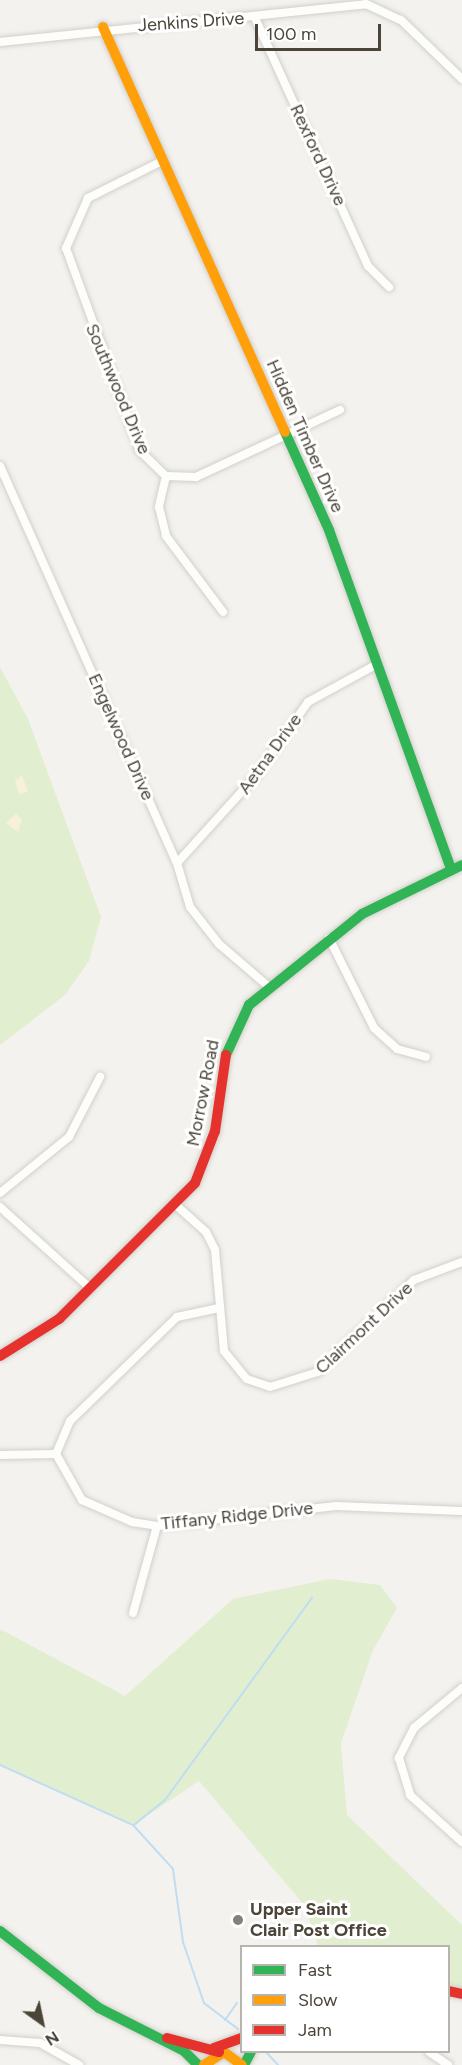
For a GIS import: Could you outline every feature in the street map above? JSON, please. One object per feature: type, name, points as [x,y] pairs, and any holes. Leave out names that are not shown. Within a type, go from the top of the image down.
[{"type":"street","name":"Jenkins Drive","points":[[0,42],[103,27],[255,18],[366,4],[401,20],[462,79]]},
{"type":"street","name":"Rexford Drive","points":[[255,18],[368,266],[389,287]]},
{"type":"street","name":"Hidden Timber Drive","points":[[103,27],[329,530],[377,664],[457,867]]},
{"type":"street","name":"Southwood Drive","points":[[162,161],[88,198],[66,248],[70,271],[140,451],[166,476]]},
{"type":"street","points":[[223,612],[166,536],[159,507],[166,476],[204,475],[340,410]]},
{"type":"street","name":"Engelwood Drive","points":[[0,466],[177,862],[202,924],[269,987]]},
{"type":"street","name":"Aetna Drive","points":[[177,862],[254,778],[309,702],[377,664]]},
{"type":"street","name":"Morrow Road","points":[[0,1356],[33,1340],[91,1289],[177,1206],[208,1158],[227,1044],[249,1005],[329,938],[362,914],[457,867]]},
{"type":"street","points":[[329,938],[374,1028],[397,1049],[426,1057]]},
{"type":"street","points":[[0,1193],[69,1137],[100,1077]]},
{"type":"street","name":"Clairmont Drive","points":[[177,1206],[206,1232],[215,1250],[219,1308],[230,1362],[258,1383],[285,1387],[318,1372],[414,1280],[462,1262]]},
{"type":"street","points":[[0,1207],[91,1289]]},
{"type":"street","points":[[0,1455],[56,1455],[70,1421],[156,1334],[189,1312],[219,1308]]},
{"type":"street","name":"Tiffany Ridge Drive","points":[[56,1455],[82,1500],[132,1522],[157,1526],[336,1506],[462,1511]]},
{"type":"street","points":[[133,1613],[157,1526]]},
{"type":"street","points":[[462,1688],[414,1728],[399,1758],[410,1796],[462,1842]]},
{"type":"street","points":[[0,1931],[99,2008],[184,2051],[198,2065]]},
{"type":"street","points":[[155,2036],[221,2051],[243,2065]]},
{"type":"street","points":[[204,2065],[240,2039]]},
{"type":"street","points":[[0,2040],[40,2043],[79,2065]]},
{"type":"street","points":[[221,2051],[240,2047]]},
{"type":"street","points":[[430,2053],[448,2065]]},
{"type":"green space","points":[[0,667],[28,719],[101,917],[89,961],[65,995],[0,1045]]},
{"type":"green space","points":[[330,1579],[380,1585],[397,1608],[373,1650],[341,1743],[347,1815],[462,1925],[462,1996],[450,1994],[450,1945],[318,1945],[304,1905],[199,1781],[133,1825],[0,1765],[0,1629],[125,1696],[233,1599]]},
{"type":"sand","points":[[22,775],[28,791],[19,795],[15,781]]},
{"type":"sand","points":[[16,814],[22,819],[18,832],[6,823]]},
{"type":"waterway","points":[[134,1825],[165,1800],[312,1598]]},
{"type":"waterway","points":[[0,1765],[133,1825],[173,1869],[183,1942],[204,2003],[238,2029]]},
{"type":"waterway","points":[[225,2020],[237,2003]]},
{"type":"waterway","points":[[267,2053],[278,2065]]},
{"type":"traffic: fast","points":[[285,432],[329,530],[451,868]]},
{"type":"traffic: fast","points":[[226,1055],[249,1005],[362,914],[462,865]]},
{"type":"traffic: fast","points":[[0,1931],[99,2008],[184,2051],[198,2065]]},
{"type":"traffic: fast","points":[[244,2065],[250,2053]]},
{"type":"traffic: slow","points":[[103,27],[285,432]]},
{"type":"traffic: slow","points":[[204,2065],[224,2052],[242,2065]]},
{"type":"traffic: jam","points":[[0,1356],[59,1319],[195,1183],[215,1131],[226,1055]]},
{"type":"traffic: jam","points":[[450,1991],[462,1994]]},
{"type":"traffic: jam","points":[[167,2038],[219,2052]]},
{"type":"traffic: jam","points":[[214,2048],[240,2039]]},
{"type":"place","name":"Upper Saint Clair Post Office","points":[[238,1920]]}]
